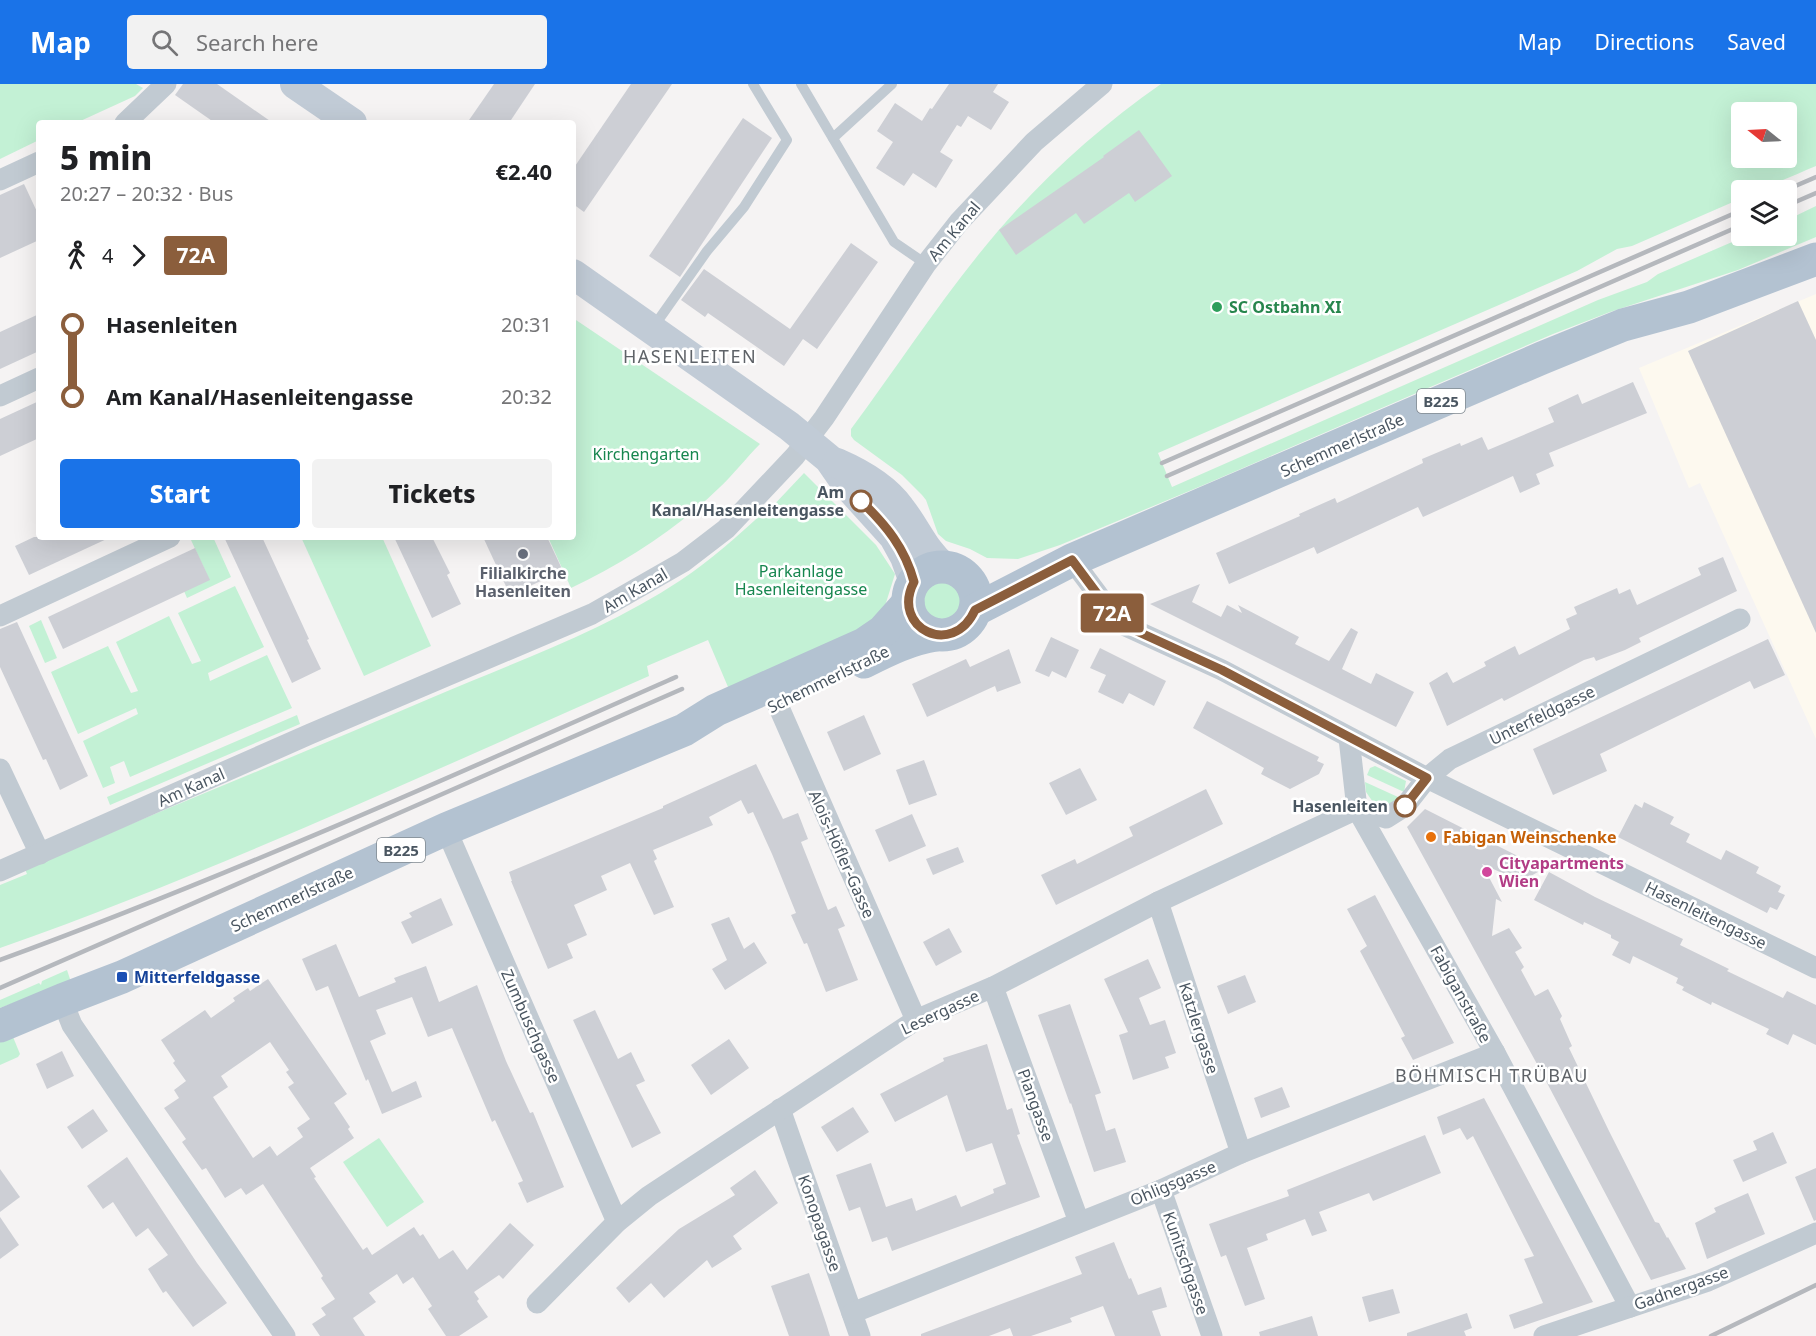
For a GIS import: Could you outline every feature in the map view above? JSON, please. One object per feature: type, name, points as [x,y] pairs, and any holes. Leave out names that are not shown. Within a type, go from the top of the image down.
[{"type":"main road","name":"Schemmerlstraße","points":[[963,586],[1072,560],[1542,357],[1623,325],[1689,307],[1816,259]]},
{"type":"main road","name":"B225","points":[[911,593],[921,574],[932,569],[963,586],[970,621],[959,631],[948,635],[936,635]]},
{"type":"main road","name":"Schemmerlstraße","points":[[774,697],[883,631],[911,593]]},
{"type":"main road","points":[[911,593],[910,614],[924,631],[936,635]]},
{"type":"main road","name":"Schemmerlstraße","points":[[0,1026],[62,999],[122,977],[446,829],[684,730],[716,710],[774,697],[892,648],[936,635]]},
{"type":"street","points":[[127,120],[166,84]]},
{"type":"street","points":[[295,84],[348,120]]},
{"type":"street","name":"Am Kanal","points":[[0,871],[310,734],[592,614],[683,562],[726,529],[785,467],[818,449],[862,362],[926,264],[959,222],[1026,150],[1102,84]]},
{"type":"street","points":[[0,180],[36,163]]},
{"type":"street","points":[[576,276],[818,449],[855,471],[890,496],[905,514],[925,548],[963,586]]},
{"type":"street","points":[[0,396],[36,379]]},
{"type":"street","points":[[818,449],[894,537],[905,557],[911,593]]},
{"type":"street","points":[[0,616],[164,540]]},
{"type":"street","name":"Hasenleitengasse","points":[[1072,560],[1119,623],[1222,670],[1427,778],[1813,963]]},
{"type":"street","name":"Unterfeldgasse","points":[[1357,809],[1386,818],[1405,806],[1427,778],[1450,759],[1740,619]]},
{"type":"street","name":"Alois-Höfler-Gasse","points":[[774,697],[916,1020]]},
{"type":"street","name":"Fabiganstraße","points":[[1349,738],[1357,809],[1495,1053],[1630,1307]]},
{"type":"street","points":[[0,770],[40,854]]},
{"type":"street","name":"Lesergasse","points":[[537,1303],[617,1222],[649,1196],[916,1020],[993,987],[1158,902],[1357,809]]},
{"type":"street","name":"Zumbuschgasse","points":[[446,829],[617,1222]]},
{"type":"street","name":"Katzlergasse","points":[[1158,902],[1241,1154]]},
{"type":"street","name":"Piangasse","points":[[993,987],[1079,1222]]},
{"type":"street","points":[[62,999],[72,1025],[285,1336]]},
{"type":"street","name":"Ohligsgasse","points":[[852,1313],[1161,1190],[1241,1154],[1495,1053]]},
{"type":"street","name":"Konopagasse","points":[[780,1109],[860,1336]]},
{"type":"street","name":"Kunitschgasse","points":[[1161,1190],[1212,1336]]},
{"type":"street","name":"Gadnergasse","points":[[1544,1336],[1708,1281],[1816,1233]]},
{"type":"lane","points":[[652,329],[707,250],[744,207],[788,140],[753,84]]},
{"type":"lane","points":[[801,84],[894,242],[926,264]]},
{"type":"lane","points":[[833,138],[892,84]]},
{"type":"shaded area","points":[[1816,294],[1816,739],[1700,483],[1689,488],[1639,368]]},
{"type":"green space","points":[[0,84],[136,84],[143,88],[135,96],[83,120],[36,120],[36,141],[0,159]]},
{"type":"green space","name":"SC Ostbahn XI","points":[[1161,84],[1816,84],[1816,166],[1782,180],[1731,180],[1731,203],[1632,246],[1617,249],[1577,271],[1158,453],[1172,487],[1598,300],[1647,282],[1658,274],[1731,242],[1731,246],[1795,246],[1738,270],[1610,312],[1553,334],[1060,545],[1018,559],[987,558],[970,549],[946,541],[938,534],[926,500],[922,495],[902,475],[854,440],[851,436],[851,429],[978,255],[1055,171],[1096,134]]},
{"type":"green space","name":"SC Ostbahn XI","points":[[1816,206],[1816,237],[1797,245],[1797,215]]},
{"type":"green space","name":"Kirchengarten","points":[[576,320],[760,444],[703,503],[668,531],[630,556],[571,588],[549,540],[576,540]]},
{"type":"green space","name":"Parkanlage Hasenleitengasse","points":[[804,473],[876,545],[895,574],[885,606],[875,627],[731,694],[708,640],[647,666],[649,676],[327,818],[164,886],[0,948],[0,885],[27,874],[25,869],[527,658],[621,615],[704,564],[768,508],[770,509]]},
{"type":"green space","points":[[191,540],[214,540],[231,577],[187,598],[184,591],[209,579]]},
{"type":"green space","points":[[302,540],[383,540],[431,646],[364,676]]},
{"type":"green space","points":[[941,579],[950,580],[957,585],[962,592],[962,610],[957,617],[950,622],[941,623],[932,622],[925,617],[920,610],[919,601],[920,592],[925,585],[932,580]]},
{"type":"green space","points":[[235,586],[264,647],[208,673],[210,681],[267,655],[292,708],[130,777],[124,761],[110,767],[115,783],[103,788],[83,741],[138,714],[136,708],[78,734],[51,672],[108,646],[131,693],[138,691],[116,642],[169,616],[192,664],[201,661],[178,613]]},
{"type":"green space","points":[[41,620],[57,658],[45,663],[29,626]]},
{"type":"green space","points":[[297,715],[300,724],[110,805],[107,797]]},
{"type":"green space","points":[[1375,766],[1406,781],[1404,792],[1367,775],[1370,768]]},
{"type":"green space","points":[[1365,782],[1398,797],[1397,800],[1389,806],[1375,805],[1366,792]]},
{"type":"green space","points":[[67,970],[71,982],[0,1008],[0,1000],[39,983],[41,985],[42,981]]},
{"type":"green space","points":[[0,1037],[13,1037],[20,1054],[0,1065]]},
{"type":"green space","points":[[379,1138],[424,1202],[387,1227],[343,1162]]},
{"type":"building","points":[[183,84],[217,84],[269,120],[211,120],[175,95]]},
{"type":"building","points":[[494,84],[535,84],[511,120],[469,120]]},
{"type":"building","points":[[631,84],[672,84],[584,212],[576,206],[576,165]]},
{"type":"building","points":[[949,84],[998,84],[993,92],[1009,102],[991,130],[968,116],[961,127],[957,125],[940,152],[953,160],[936,188],[913,173],[904,186],[876,168],[893,142],[877,131],[895,103],[922,121]]},
{"type":"building","points":[[743,118],[772,138],[680,277],[649,256]]},
{"type":"building","points":[[1139,130],[1172,176],[1135,202],[1129,193],[1084,224],[1076,213],[1016,255],[999,230]]},
{"type":"building","points":[[24,184],[36,210],[36,241],[0,258],[0,195]]},
{"type":"building","points":[[851,243],[878,262],[817,349],[803,339],[784,366],[708,313],[705,317],[681,300],[704,269],[790,329]]},
{"type":"building","points":[[1798,301],[1816,340],[1816,633],[1688,351]]},
{"type":"building","points":[[36,315],[36,352],[0,369],[0,332]]},
{"type":"building","points":[[1633,382],[1647,413],[1549,453],[1554,466],[1536,474],[1540,484],[1520,493],[1513,476],[1423,517],[1418,507],[1317,554],[1314,547],[1229,584],[1216,553],[1335,498],[1337,503],[1423,463],[1422,459],[1460,443],[1461,446],[1482,437],[1488,450],[1554,422],[1548,408],[1578,394],[1582,404]]},
{"type":"building","points":[[36,402],[36,439],[0,456],[0,419]]},
{"type":"building","points":[[34,537],[36,540],[105,540],[29,575],[15,546]]},
{"type":"building","points":[[225,540],[263,540],[321,669],[292,683]]},
{"type":"building","points":[[395,540],[434,540],[450,573],[447,575],[461,604],[432,618]]},
{"type":"building","name":"Filialkirche Hasenleiten","points":[[484,540],[548,540],[563,571],[510,595]]},
{"type":"building","points":[[195,548],[210,580],[63,649],[48,617]]},
{"type":"building","points":[[1723,557],[1737,591],[1639,638],[1641,642],[1625,650],[1596,661],[1594,657],[1584,660],[1504,701],[1502,698],[1447,726],[1429,683],[1447,672],[1453,683],[1486,666],[1484,662],[1515,646],[1519,655],[1570,629],[1566,619],[1577,614],[1574,607],[1617,588],[1619,594],[1630,589],[1637,605],[1701,575],[1698,568]]},
{"type":"building","points":[[1200,584],[1192,602],[1221,617],[1227,605],[1242,613],[1238,605],[1299,637],[1295,644],[1329,661],[1351,628],[1358,632],[1342,669],[1371,684],[1376,673],[1414,692],[1396,727],[1150,604]]},
{"type":"building","points":[[17,622],[88,776],[60,790],[46,759],[43,760],[0,667],[0,629]]},
{"type":"building","points":[[1051,637],[1079,650],[1066,678],[1052,671],[1049,677],[1035,671]]},
{"type":"building","points":[[1768,639],[1785,675],[1754,689],[1750,681],[1600,754],[1607,771],[1553,795],[1533,749]]},
{"type":"building","points":[[1100,648],[1166,681],[1154,706],[1129,693],[1123,704],[1098,692],[1106,675],[1090,668]]},
{"type":"building","points":[[1009,649],[1021,683],[997,692],[995,686],[927,717],[912,684],[966,659],[970,667]]},
{"type":"building","points":[[1207,701],[1319,757],[1317,761],[1324,764],[1319,774],[1290,789],[1261,774],[1264,768],[1193,728]]},
{"type":"building","points":[[864,715],[881,754],[844,771],[827,732]]},
{"type":"building","points":[[924,760],[937,795],[909,805],[896,770]]},
{"type":"building","points":[[756,764],[783,819],[798,813],[808,839],[801,842],[828,910],[836,906],[845,926],[838,929],[858,980],[826,992],[807,943],[804,944],[791,915],[796,913],[772,854],[753,812],[748,814],[741,800],[709,817],[713,825],[653,850],[657,859],[654,861],[674,907],[654,915],[630,863],[601,876],[607,890],[574,905],[587,935],[567,944],[573,958],[548,969],[509,872],[663,808],[663,806]]},
{"type":"building","points":[[1080,768],[1097,800],[1066,815],[1049,783]]},
{"type":"building","points":[[1206,789],[1223,824],[1056,905],[1041,875],[1075,859],[1077,864],[1133,836],[1129,827]]},
{"type":"building","points":[[1644,802],[1674,817],[1670,824],[1690,834],[1686,842],[1721,860],[1726,850],[1759,867],[1756,873],[1781,886],[1778,892],[1785,895],[1777,910],[1770,907],[1767,913],[1618,837],[1635,804],[1642,808]]},
{"type":"building","points":[[1425,809],[1543,869],[1524,880],[1482,864],[1502,902],[1496,899],[1492,936],[1509,928],[1522,948],[1515,952],[1524,967],[1521,970],[1535,996],[1548,989],[1562,1016],[1560,1019],[1572,1046],[1569,1048],[1609,1131],[1655,1222],[1659,1223],[1686,1269],[1651,1280],[1537,1064],[1407,827]]},
{"type":"building","points":[[912,814],[926,846],[889,862],[875,830]]},
{"type":"building","points":[[958,847],[964,862],[933,875],[926,859]]},
{"type":"building","points":[[1549,872],[1683,939],[1680,945],[1729,969],[1727,971],[1783,998],[1787,991],[1816,1005],[1816,1045],[1793,1034],[1788,1045],[1766,1034],[1769,1029],[1712,1002],[1711,1005],[1682,990],[1684,987],[1676,983],[1678,978],[1633,956],[1630,964],[1612,955],[1619,942],[1611,938],[1611,935],[1584,922],[1583,925],[1534,900]]},
{"type":"building","points":[[1375,895],[1454,1043],[1413,1060],[1401,1038],[1405,1036],[1360,951],[1367,946],[1347,909]]},
{"type":"building","points":[[441,898],[453,925],[412,944],[401,922],[412,917],[409,913]]},
{"type":"building","points":[[729,917],[744,949],[754,942],[767,963],[725,990],[712,969],[727,960],[711,924]]},
{"type":"building","points":[[949,928],[962,952],[936,966],[923,942]]},
{"type":"building","points":[[336,944],[359,997],[396,982],[394,978],[426,966],[439,1002],[477,985],[506,1061],[530,1113],[533,1112],[564,1187],[527,1203],[518,1183],[523,1181],[495,1120],[492,1122],[452,1028],[428,1037],[412,997],[376,1010],[386,1034],[370,1041],[392,1092],[416,1081],[422,1097],[382,1114],[368,1079],[366,1081],[328,986],[316,991],[302,959]]},
{"type":"building","points":[[1148,959],[1161,988],[1139,998],[1150,1025],[1165,1020],[1176,1053],[1165,1057],[1169,1068],[1133,1080],[1119,1035],[1128,1032],[1104,979]]},
{"type":"building","points":[[1245,975],[1256,1002],[1228,1014],[1217,986]]},
{"type":"building","points":[[268,979],[347,1094],[334,1103],[350,1127],[348,1129],[354,1138],[310,1168],[316,1177],[314,1178],[363,1250],[367,1247],[372,1255],[414,1227],[420,1236],[423,1234],[439,1259],[453,1250],[467,1270],[510,1223],[534,1245],[503,1279],[499,1275],[474,1292],[488,1317],[459,1336],[446,1336],[428,1309],[432,1306],[413,1277],[403,1284],[397,1274],[369,1293],[376,1302],[353,1318],[365,1336],[320,1336],[312,1324],[326,1315],[321,1308],[335,1299],[321,1278],[323,1276],[263,1184],[246,1195],[241,1188],[225,1198],[206,1168],[202,1170],[182,1142],[186,1139],[164,1108],[179,1098],[174,1090],[186,1081],[161,1040],[205,1010],[211,1018],[235,1001],[233,998],[248,988],[250,991]],"holes":[[[270,1042],[289,1070],[286,1072],[294,1083],[288,1087],[310,1119],[297,1128],[303,1137],[277,1156],[270,1146],[253,1158],[213,1097],[228,1087],[221,1076]]]},
{"type":"building","points":[[1070,1004],[1101,1093],[1095,1095],[1106,1131],[1115,1128],[1126,1162],[1094,1172],[1038,1015]]},
{"type":"building","points":[[595,1010],[618,1059],[631,1052],[645,1081],[636,1085],[661,1133],[632,1148],[573,1020]]},
{"type":"building","points":[[729,1039],[749,1068],[711,1095],[691,1065]]},
{"type":"building","points":[[987,1044],[1007,1110],[1012,1108],[1020,1134],[1017,1135],[1040,1197],[892,1251],[887,1237],[872,1242],[860,1207],[849,1211],[836,1175],[871,1163],[886,1207],[912,1198],[916,1211],[956,1195],[961,1207],[994,1193],[993,1189],[1006,1184],[992,1143],[966,1152],[947,1095],[895,1122],[880,1094],[944,1061],[943,1058]]},
{"type":"building","points":[[62,1051],[74,1076],[47,1089],[36,1064]]},
{"type":"building","points":[[1282,1087],[1290,1107],[1261,1118],[1254,1098]]},
{"type":"building","points":[[1484,1098],[1593,1302],[1514,1329],[1509,1315],[1543,1303],[1524,1259],[1534,1256],[1473,1136],[1467,1140],[1460,1128],[1443,1135],[1437,1117]]},
{"type":"building","points":[[853,1107],[869,1132],[837,1152],[821,1127]]},
{"type":"building","points":[[93,1109],[108,1131],[82,1149],[67,1127]]},
{"type":"building","points":[[1773,1132],[1787,1163],[1743,1182],[1733,1160],[1757,1150],[1753,1141]]},
{"type":"building","points":[[1425,1135],[1441,1173],[1373,1201],[1369,1193],[1319,1212],[1327,1231],[1312,1236],[1305,1219],[1266,1234],[1268,1240],[1247,1248],[1265,1299],[1245,1306],[1226,1255],[1221,1257],[1209,1224],[1289,1196],[1287,1190]]},
{"type":"building","points":[[127,1157],[197,1263],[227,1303],[193,1327],[166,1291],[163,1293],[148,1269],[168,1255],[148,1228],[136,1237],[113,1202],[103,1209],[87,1186]]},
{"type":"building","points":[[1816,1168],[1816,1220],[1814,1221],[1795,1177]]},
{"type":"building","points":[[0,1169],[20,1197],[0,1212]]},
{"type":"building","points":[[755,1170],[778,1203],[733,1236],[742,1249],[712,1268],[707,1260],[664,1298],[651,1283],[629,1303],[616,1288],[679,1229],[735,1195],[730,1188]]},
{"type":"building","points":[[1748,1193],[1765,1234],[1707,1259],[1695,1223],[1716,1212],[1714,1208]]},
{"type":"building","points":[[0,1217],[19,1245],[0,1259]]},
{"type":"building","points":[[1114,1242],[1138,1295],[1161,1287],[1167,1307],[1152,1311],[1161,1336],[1115,1336],[1103,1306],[1070,1318],[1072,1322],[1031,1336],[1013,1336],[1010,1328],[989,1336],[921,1336],[921,1334],[1082,1274],[1075,1257]]},
{"type":"building","points":[[809,1273],[830,1336],[789,1336],[771,1286]]},
{"type":"building","points":[[1393,1289],[1400,1313],[1369,1322],[1362,1297]]},
{"type":"building","points":[[1467,1313],[1472,1328],[1464,1331],[1466,1336],[1407,1336],[1407,1333]]},
{"type":"building","points":[[1312,1316],[1318,1336],[1260,1336],[1259,1332]]},
{"type":"railway","points":[[1797,185],[1816,177]]},
{"type":"railway","points":[[1797,201],[1816,193]]},
{"type":"railway","points":[[1162,463],[1731,215]]},
{"type":"railway","points":[[1167,476],[1731,230]]},
{"type":"railway","points":[[0,960],[256,860],[676,677]]},
{"type":"railway","points":[[0,988],[682,689]]},
{"type":"railway","points":[[1711,1336],[1816,1285]]},
{"type":"bus line","name":"72A","points":[[861,501],[882,521],[905,557],[914,582],[909,591],[910,614],[924,631],[936,635],[948,635],[959,631],[970,621],[975,610],[1072,560],[1119,623],[1222,670],[1427,778],[1405,806]]},
{"type":"place","name":"SC Ostbahn XI","points":[[1217,307]]},
{"type":"place","name":"Am Kanal/Hasenleitengasse","points":[[861,501]]},
{"type":"place","name":"Filialkirche Hasenleiten","points":[[523,554]]},
{"type":"place","name":"Hasenleiten","points":[[1405,806]]},
{"type":"place","name":"Fabigan Weinschenke","points":[[1431,837]]},
{"type":"place","name":"Cityapartments Wien","points":[[1487,872]]},
{"type":"place","name":"Mitterfeldgasse","points":[[122,977]]},
{"type":"district","name":"HASENLEITEN","points":[[690,356]]},
{"type":"district","name":"BÖHMISCH TRÜBAU","points":[[1492,1075]]}]
